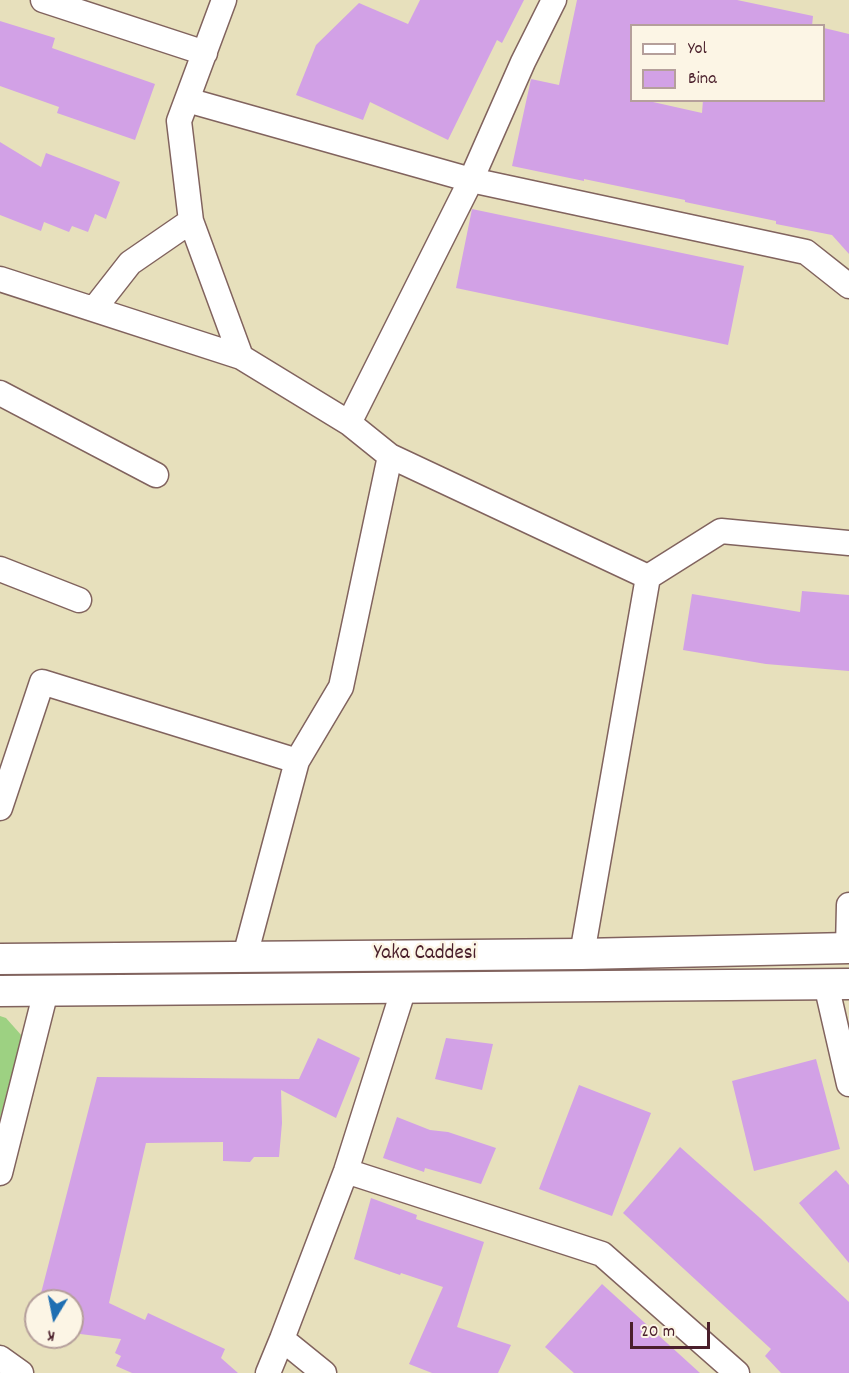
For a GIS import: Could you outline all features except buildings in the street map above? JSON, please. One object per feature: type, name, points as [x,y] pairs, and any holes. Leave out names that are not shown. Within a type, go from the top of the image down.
[{"type":"street","points":[[43,0],[205,53]]},
{"type":"street","points":[[224,0],[179,121],[191,220],[241,357]]},
{"type":"street","points":[[348,423],[471,180],[554,0]]},
{"type":"street","points":[[187,100],[471,180],[806,252],[849,286]]},
{"type":"street","points":[[94,309],[130,263],[191,220]]},
{"type":"street","points":[[0,279],[241,357],[348,423],[390,456],[648,577]]},
{"type":"street","points":[[0,393],[156,475]]},
{"type":"street","points":[[245,956],[297,761],[341,687],[390,456]]},
{"type":"street","points":[[582,954],[648,577],[721,531],[849,543]]},
{"type":"street","points":[[0,569],[79,600]]},
{"type":"street","points":[[0,808],[42,682],[297,761]]},
{"type":"street","points":[[849,905],[849,948]]},
{"type":"street","name":"Yaka Caddesi","points":[[0,959],[582,954],[849,948]]},
{"type":"street","points":[[837,984],[849,1084]]},
{"type":"street","name":"Yaka Caddesi","points":[[0,991],[837,984]]},
{"type":"street","points":[[268,1373],[346,1171],[404,988]]},
{"type":"street","points":[[0,1173],[46,991]]},
{"type":"street","points":[[346,1171],[602,1254],[737,1373]]},
{"type":"street","points":[[282,1339],[324,1373]]},
{"type":"street","points":[[0,1358],[21,1373]]},
{"type":"green space","points":[[0,1016],[6,1018],[22,1036],[0,1118]]}]
